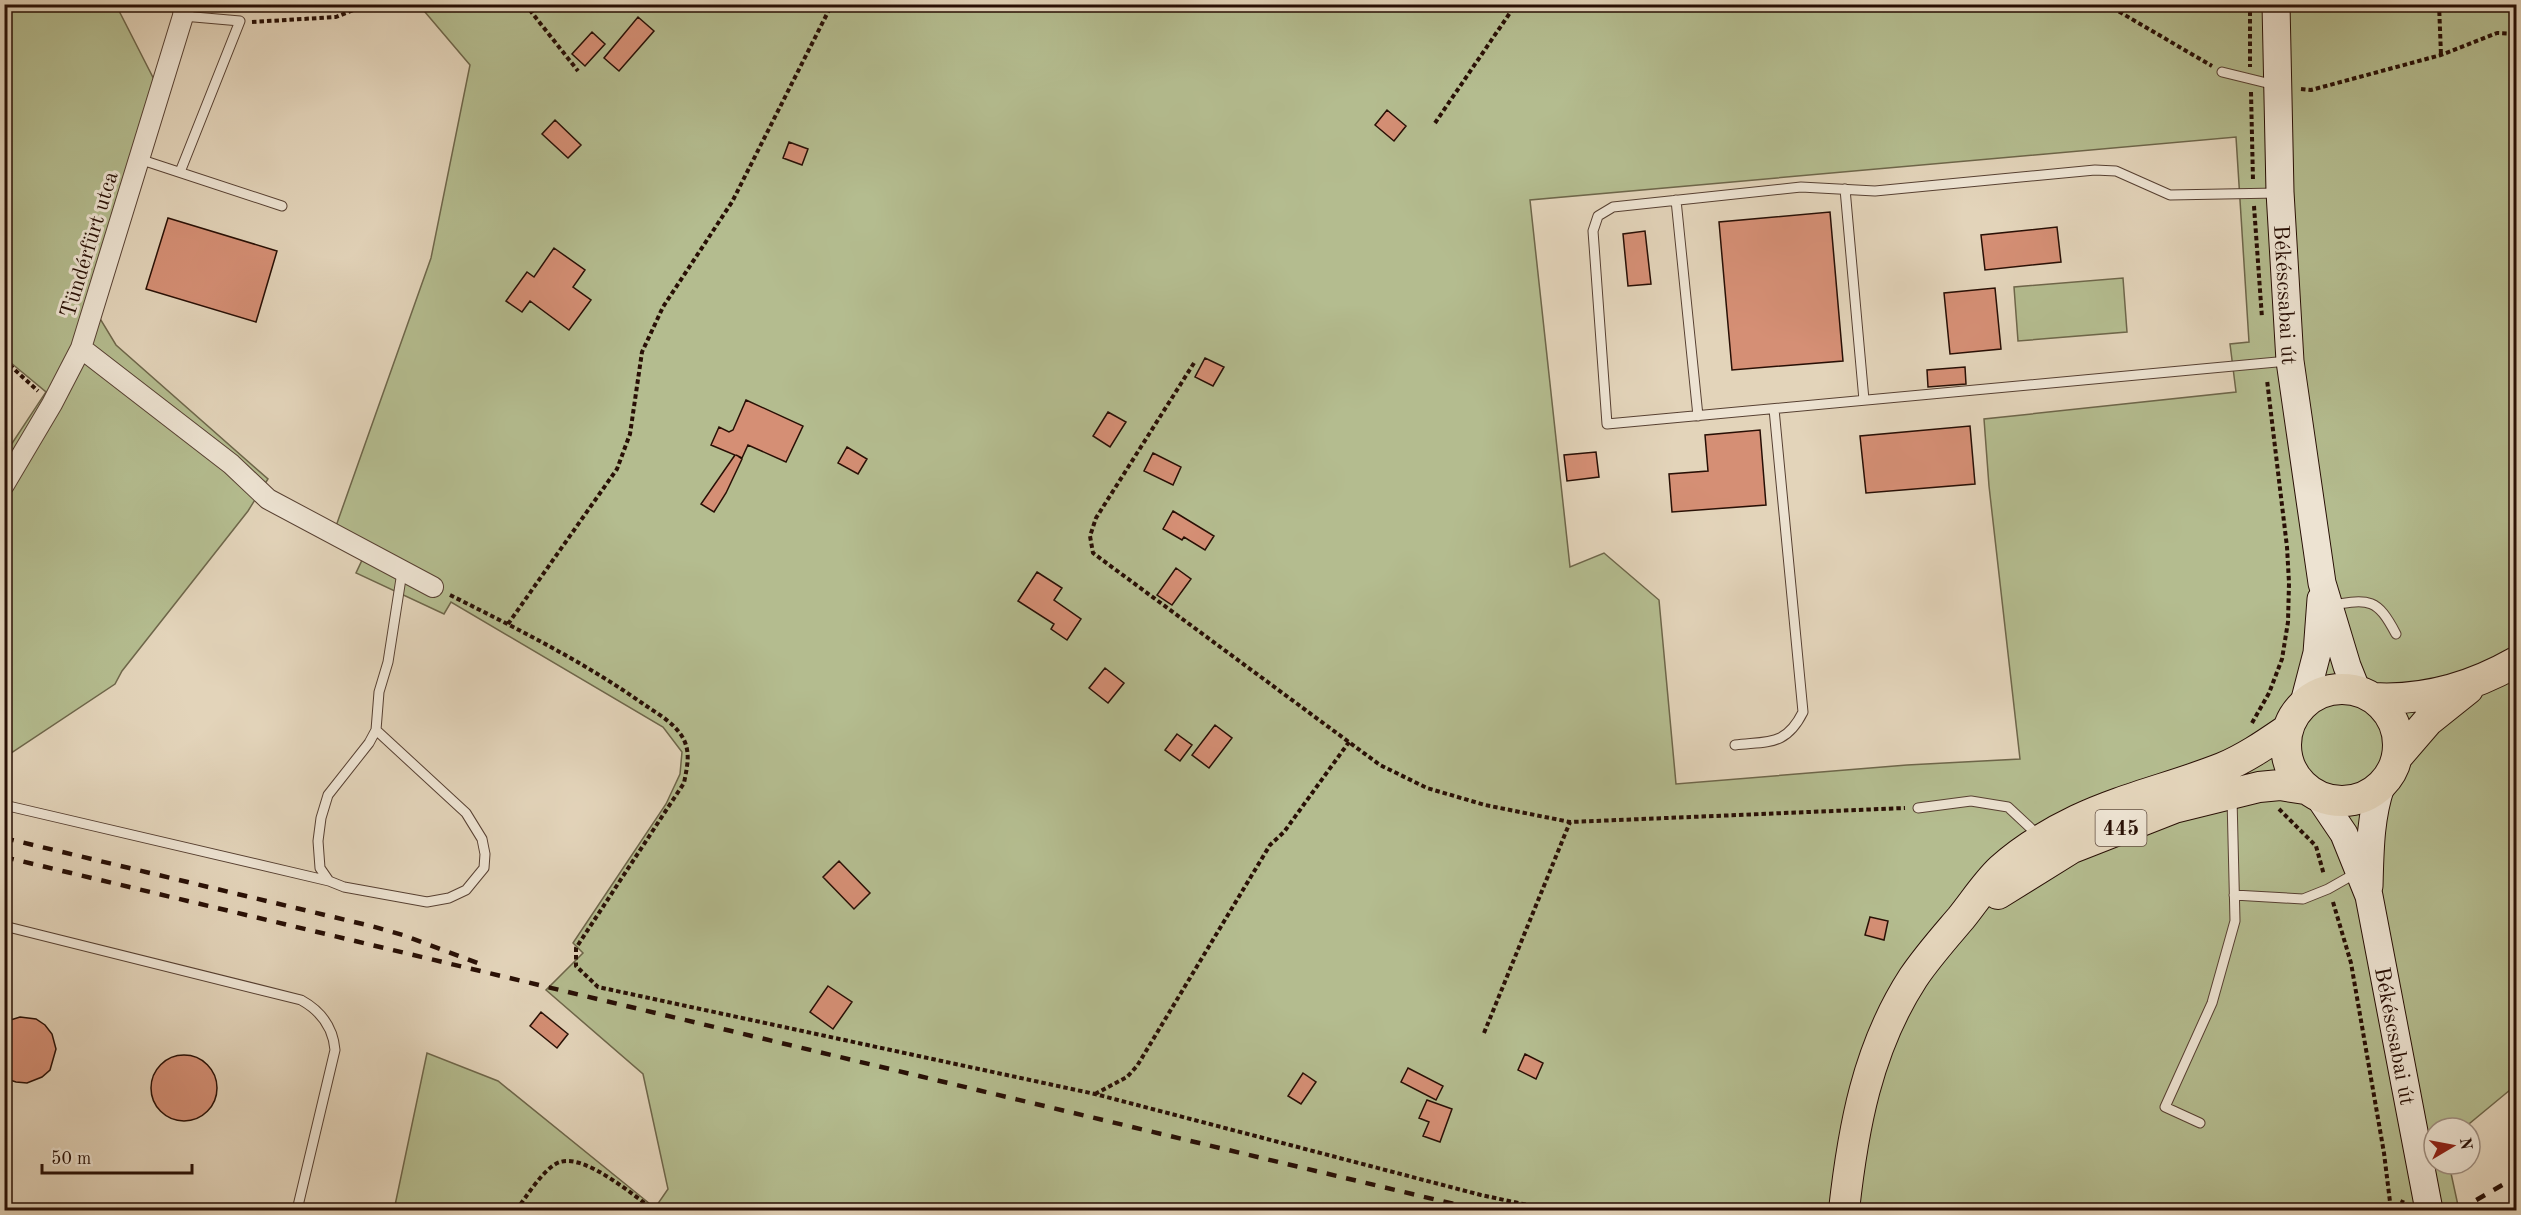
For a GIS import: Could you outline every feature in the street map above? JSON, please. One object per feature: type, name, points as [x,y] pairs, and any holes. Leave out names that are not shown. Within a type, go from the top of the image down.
[{"type":"main road","points":[[2397,757],[2428,721],[2477,682],[2517,662]]},
{"type":"main road","points":[[2304,703],[2331,690],[2405,698],[2477,682]]},
{"type":"main road","points":[[2365,694],[2385,709],[2394,724],[2398,740],[2397,757],[2391,773],[2381,786]]},
{"type":"main road","name":"445","points":[[1844,1210],[1856,1123],[1865,1083],[1884,1030],[1912,980],[1939,942],[2001,870],[2042,838],[2078,820],[2144,794],[2221,768],[2252,753],[2288,729],[2294,715],[2304,703]]},
{"type":"main road","points":[[2288,729],[2286,744],[2288,761],[2295,776],[2312,793]]},
{"type":"main road","name":"445","points":[[1956,923],[2072,848],[2174,808],[2245,790],[2280,785],[2312,793],[2335,802],[2351,801],[2367,796],[2381,786]]},
{"type":"street","name":"Békéscsabai út","points":[[2276,4],[2280,192],[2290,361],[2325,594],[2347,666],[2365,694]]},
{"type":"street","name":"Tündérfürt utca","points":[[4,485],[52,404],[81,348],[183,10]]},
{"type":"street","points":[[81,348],[231,465],[268,499],[433,587]]},
{"type":"street","name":"Békéscsabai út","points":[[2304,703],[2317,653],[2325,594]]},
{"type":"street","name":"Békéscsabai út","points":[[2364,884],[2375,804],[2381,786]]},
{"type":"street","name":"Békéscsabai út","points":[[2312,793],[2344,834],[2364,884],[2429,1210]]},
{"type":"lane","points":[[180,172],[240,21],[183,10]]},
{"type":"lane","points":[[2222,72],[2277,86]]},
{"type":"lane","points":[[139,159],[282,206]]},
{"type":"lane","points":[[2280,192],[2170,195],[2116,171],[2095,170],[1875,191],[1801,187],[1612,207],[1598,216],[1593,231],[1607,424],[2290,361]]},
{"type":"lane","points":[[1845,189],[1864,400]]},
{"type":"lane","points":[[1676,200],[1698,416]]},
{"type":"lane","points":[[1735,745],[1780,739],[1795,728],[1803,712],[1774,409]]},
{"type":"lane","points":[[329,881],[320,868],[318,841],[321,818],[328,795],[369,743],[376,730],[379,692],[390,652],[402,572]]},
{"type":"lane","points":[[2325,594],[2376,605],[2386,615],[2396,634]]},
{"type":"lane","points":[[4,805],[344,886],[427,902],[449,898],[466,890],[477,880],[484,868],[485,854],[482,838],[466,813],[376,730]]},
{"type":"lane","points":[[2200,1123],[2165,1107],[2212,1003],[2235,921],[2234,895],[2245,790]]},
{"type":"lane","points":[[1918,808],[1971,801],[2008,807],[2042,838]]},
{"type":"lane","points":[[2234,895],[2303,899],[2328,889],[2364,884]]},
{"type":"lane","points":[[4,926],[301,1000],[315,1008],[332,1032],[335,1050],[297,1210]]},
{"type":"path","points":[[240,21],[336,17],[368,4]]},
{"type":"path","points":[[525,4],[578,71]]},
{"type":"path","points":[[508,624],[617,469],[630,434],[642,352],[663,307],[732,202],[832,4]]},
{"type":"path","points":[[1435,123],[1516,4]]},
{"type":"path","points":[[2106,4],[2222,72]]},
{"type":"path","points":[[2439,4],[2441,55]]},
{"type":"path","points":[[2277,86],[2312,90],[2441,55],[2497,33],[2517,34]]},
{"type":"path","points":[[4,360],[52,404]]},
{"type":"path","points":[[1194,363],[1096,518],[1090,536],[1093,553],[1380,765],[1427,788],[1485,805],[1570,822],[1918,808]]},
{"type":"path","points":[[2252,753],[2252,721],[2272,685],[2282,659],[2288,622],[2287,546]]},
{"type":"path","points":[[433,587],[508,624],[609,679],[670,722],[683,739],[689,758],[684,783],[576,948],[576,966],[598,987],[1095,1094],[1481,1195],[1551,1210]]},
{"type":"path","points":[[1095,1094],[1127,1077],[1137,1066],[1270,845],[1284,832],[1349,742]]},
{"type":"path","points":[[2245,790],[2316,846],[2351,963],[2384,1154],[2391,1210]]},
{"type":"path","points":[[1484,1033],[1570,822]]},
{"type":"path","points":[[516,1210],[539,1180],[559,1162],[576,1162],[610,1178],[654,1210]]},
{"type":"green space","points":[[5,5],[116,5],[164,99],[99,317],[116,345],[268,479],[248,511],[122,671],[115,684],[5,757],[5,454],[46,392],[5,358]]},
{"type":"green space","points":[[419,5],[2516,5],[2516,1085],[2479,1116],[2422,1116],[2422,1176],[2452,1176],[2459,1210],[394,1210],[427,1053],[498,1081],[655,1208],[668,1189],[643,1074],[546,990],[583,953],[573,943],[666,804],[680,774],[682,752],[663,727],[451,602],[444,614],[356,573],[363,558],[330,543],[431,258],[470,65]],"holes":[[[2236,137],[2249,342],[2230,344],[2236,392],[1984,419],[1989,486],[2020,759],[1907,765],[1676,784],[1659,600],[1604,553],[1570,567],[1530,200]]]},
{"type":"green space","points":[[2123,278],[2127,332],[2018,341],[2014,287]]},
{"type":"building","points":[[638,17],[654,31],[619,71],[604,58]]},
{"type":"building","points":[[592,32],[605,44],[585,66],[572,54]]},
{"type":"building","points":[[1387,110],[1406,126],[1394,141],[1375,125]]},
{"type":"building","points":[[555,120],[581,145],[568,158],[542,134]]},
{"type":"building","points":[[789,142],[808,149],[802,165],[783,158]]},
{"type":"building","points":[[1830,212],[1843,361],[1732,370],[1719,222]]},
{"type":"building","points":[[168,218],[277,251],[256,322],[146,289]]},
{"type":"building","points":[[2057,227],[2061,262],[1985,270],[1981,235]]},
{"type":"building","points":[[1645,231],[1651,284],[1628,286],[1623,234]]},
{"type":"building","points":[[554,248],[585,270],[573,287],[591,300],[569,330],[530,301],[522,312],[506,301],[527,272],[534,277]]},
{"type":"building","points":[[1995,288],[2001,349],[1950,354],[1944,293]]},
{"type":"building","points":[[1205,358],[1224,367],[1213,386],[1195,377]]},
{"type":"building","points":[[1965,367],[1966,384],[1928,387],[1927,370]]},
{"type":"building","points":[[746,400],[803,426],[786,462],[748,445],[742,458],[736,455],[742,459],[714,512],[701,504],[735,455],[711,445],[719,427],[729,432],[733,430]]},
{"type":"building","points":[[1108,412],[1126,422],[1110,447],[1093,436]]},
{"type":"building","points":[[1970,426],[1975,484],[1866,493],[1860,436]]},
{"type":"building","points":[[1760,430],[1766,505],[1672,512],[1669,474],[1708,471],[1705,435]]},
{"type":"building","points":[[847,447],[867,459],[858,474],[838,463]]},
{"type":"building","points":[[1596,452],[1599,477],[1567,481],[1564,455]]},
{"type":"building","points":[[1153,453],[1181,467],[1173,485],[1144,471]]},
{"type":"building","points":[[1173,511],[1214,536],[1205,550],[1184,537],[1182,540],[1163,529]]},
{"type":"building","points":[[1176,568],[1191,579],[1172,605],[1157,595]]},
{"type":"building","points":[[1037,572],[1062,588],[1054,600],[1081,619],[1067,640],[1051,629],[1054,624],[1018,601]]},
{"type":"building","points":[[1105,668],[1124,683],[1108,703],[1089,688]]},
{"type":"building","points":[[1215,725],[1232,738],[1209,768],[1192,755]]},
{"type":"building","points":[[1177,734],[1192,745],[1180,761],[1165,750]]},
{"type":"building","points":[[839,861],[870,893],[854,909],[823,877]]},
{"type":"building","points":[[1870,917],[1888,921],[1884,940],[1865,935]]},
{"type":"building","points":[[828,986],[852,1002],[833,1029],[810,1012]]},
{"type":"building","points":[[541,1012],[568,1034],[557,1048],[530,1026]]},
{"type":"building","points":[[20,1017],[36,1019],[45,1025],[52,1034],[56,1049],[50,1070],[42,1077],[27,1083],[4,1078],[4,1022]]},
{"type":"building","points":[[1525,1054],[1543,1063],[1536,1079],[1518,1070]]},
{"type":"building","points":[[190,1055],[208,1064],[215,1075],[217,1088],[215,1101],[208,1112],[197,1119],[178,1121],[160,1112],[153,1101],[151,1082],[160,1064],[171,1057]]},
{"type":"building","points":[[1408,1068],[1443,1086],[1436,1100],[1401,1082]]},
{"type":"building","points":[[1303,1073],[1316,1082],[1301,1104],[1288,1096]]},
{"type":"building","points":[[1427,1100],[1452,1109],[1440,1142],[1423,1136],[1429,1122],[1419,1118]]},
{"type":"railway","points":[[4,838],[371,926],[403,935],[480,964]]},
{"type":"railway","points":[[4,857],[1479,1210]]},
{"type":"railway","points":[[2459,1210],[2516,1177]]}]
